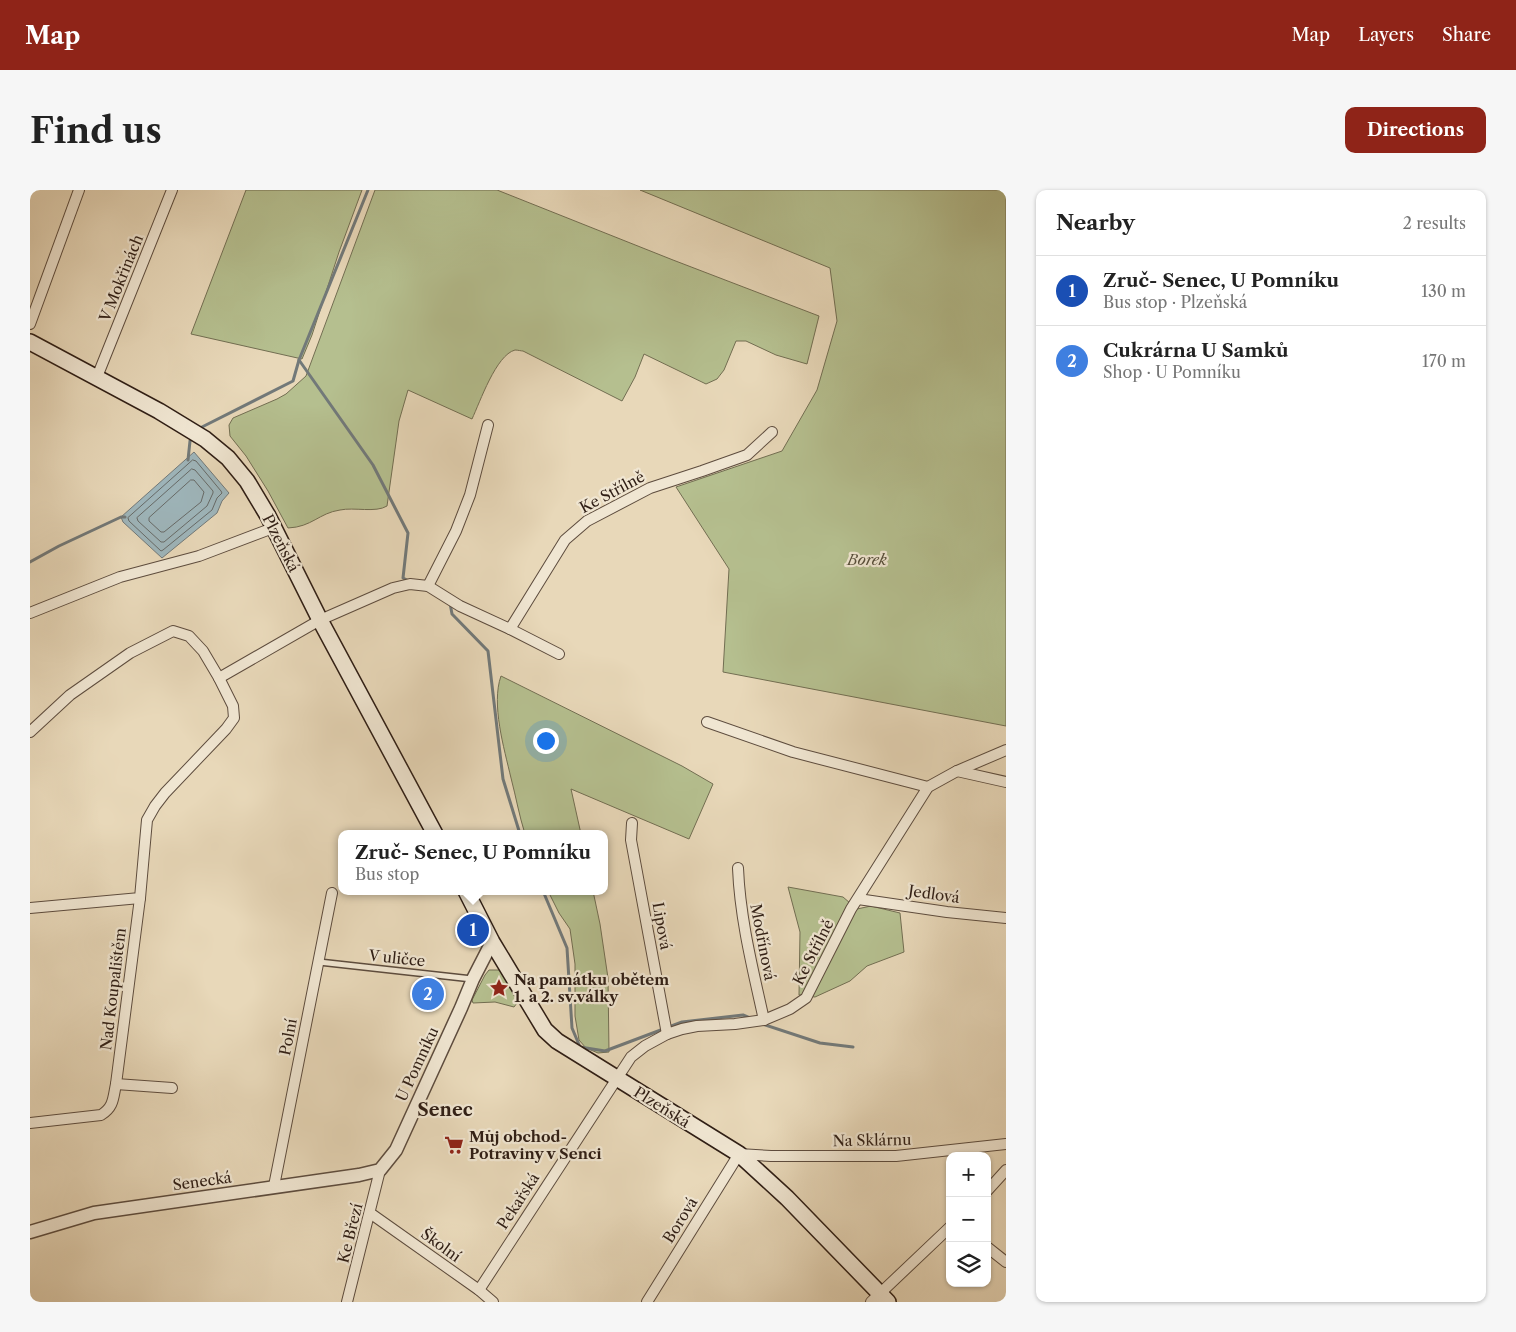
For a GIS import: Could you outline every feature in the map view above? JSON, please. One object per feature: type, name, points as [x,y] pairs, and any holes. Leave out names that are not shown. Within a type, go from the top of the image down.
[{"type":"main road","name":"Plzeňská","points":[[30,342],[205,439],[228,458],[247,481],[433,830]]},
{"type":"main road","name":"Plzeňská","points":[[468,895],[492,942],[545,1030],[557,1041],[739,1154],[787,1198],[880,1299]]},
{"type":"street","points":[[30,324],[79,190]]},
{"type":"street","name":"V Mokřinách","points":[[96,377],[172,190]]},
{"type":"street","points":[[428,586],[456,532],[470,495],[488,426]]},
{"type":"street","name":"Ke Střílně","points":[[510,629],[565,540],[587,521],[650,488],[747,455],[772,432]]},
{"type":"street","points":[[30,612],[120,577],[199,556],[273,528]]},
{"type":"street","points":[[219,678],[320,620],[393,588],[410,584],[428,586],[460,606],[560,654]]},
{"type":"street","name":"Nad Koupalištěm","points":[[30,732],[70,695],[130,653],[173,631],[189,636],[203,651],[233,706],[234,718],[226,729],[165,793],[147,820],[140,898],[112,1104],[101,1115],[30,1123]]},
{"type":"street","points":[[707,722],[793,752],[928,787]]},
{"type":"street","name":"Ke Střílně","points":[[616,1078],[636,1052],[667,1034],[689,1027],[764,1020],[806,998],[858,899],[928,787],[957,770],[1006,750]]},
{"type":"street","points":[[957,770],[1006,782]]},
{"type":"street","name":"Lipová","points":[[632,823],[631,840],[667,1034]]},
{"type":"street","name":"Modřínová","points":[[738,868],[739,892],[764,1020]]},
{"type":"street","name":"Polní","points":[[274,1186],[332,893]]},
{"type":"street","points":[[30,908],[140,898]]},
{"type":"street","name":"Jedlová","points":[[858,899],[947,912],[1006,918]]},
{"type":"street","name":"U Pomníku","points":[[380,1170],[396,1150],[473,979],[492,942]]},
{"type":"street","name":"Pekařská","points":[[479,1290],[616,1078]]},
{"type":"street","points":[[116,1084],[172,1088]]},
{"type":"street","name":"Na Sklárnu","points":[[739,1154],[772,1156],[896,1156],[1006,1144]]},
{"type":"street","name":"Borová","points":[[647,1302],[739,1154]]},
{"type":"street","name":"Senecká","points":[[30,1232],[94,1213],[359,1175],[380,1170]]},
{"type":"street","name":"Ke Březí","points":[[347,1302],[380,1170]]},
{"type":"street","points":[[991,1187],[1006,1170]]},
{"type":"street","name":"Školní","points":[[370,1213],[494,1302]]},
{"type":"street","points":[[880,1299],[946,1231]]},
{"type":"street","points":[[991,1250],[1006,1262]]},
{"type":"lane","name":"V uličce","points":[[319,962],[473,979]]},
{"type":"green space","points":[[246,190],[362,190],[302,359],[191,334]]},
{"type":"green space","points":[[375,190],[497,190],[819,316],[807,364],[776,355],[746,341],[736,341],[724,370],[717,379],[706,384],[644,354],[635,377],[622,401],[523,351],[515,350],[501,360],[484,391],[472,419],[408,390],[399,421],[387,506],[371,510],[346,509],[326,514],[303,525],[288,528],[246,456],[230,436],[229,425],[233,418],[286,394],[306,376]]},
{"type":"green space","name":"Borek","points":[[640,190],[1006,190],[1006,726],[723,672],[729,569],[676,487],[782,451],[817,390],[837,321],[830,268]]},
{"type":"green space","points":[[501,676],[682,766],[713,784],[689,839],[571,789],[580,830],[524,830],[500,726],[497,700]]},
{"type":"green space","points":[[788,887],[843,897],[857,909],[871,906],[900,913],[904,952],[867,966],[850,981],[815,997],[799,995],[800,932]]},
{"type":"green space","points":[[550,895],[594,895],[608,978],[609,1052],[598,1053],[586,1048],[579,1040],[575,1016],[575,964],[570,929]]},
{"type":"green space","points":[[489,970],[501,970],[518,996],[514,1007],[495,1002],[473,1003],[472,1000]]},
{"type":"water","points":[[194,452],[229,493],[222,501],[217,513],[162,558],[123,522],[121,517]]},
{"type":"waterway","points":[[198,430],[293,381],[299,360],[368,190]]},
{"type":"waterway","points":[[299,360],[373,465],[408,533],[403,578],[409,581]]},
{"type":"waterway","points":[[188,460],[190,441],[193,437]]},
{"type":"waterway","points":[[30,562],[59,546],[121,517],[125,517]]},
{"type":"waterway","points":[[450,603],[452,614],[488,651],[503,779],[519,830]]},
{"type":"waterway","points":[[545,895],[567,948],[572,1028],[580,1047],[605,1051],[682,1022],[743,1015],[750,1018]]},
{"type":"waterway","points":[[762,1024],[820,1043],[853,1047]]},
{"type":"place","name":"Zruč- Senec, U Pomníku","points":[[473,930]]},
{"type":"place","name":"Na památku obětem 1. a 2. sv.války","points":[[499,988]]},
{"type":"place","name":"Cukrárna U Samků","points":[[428,994]]},
{"type":"place","name":"Můj obchod- Potraviny v Senci","points":[[454,1145]]},
{"type":"district","name":"Senec","points":[[445,1110]]}]
